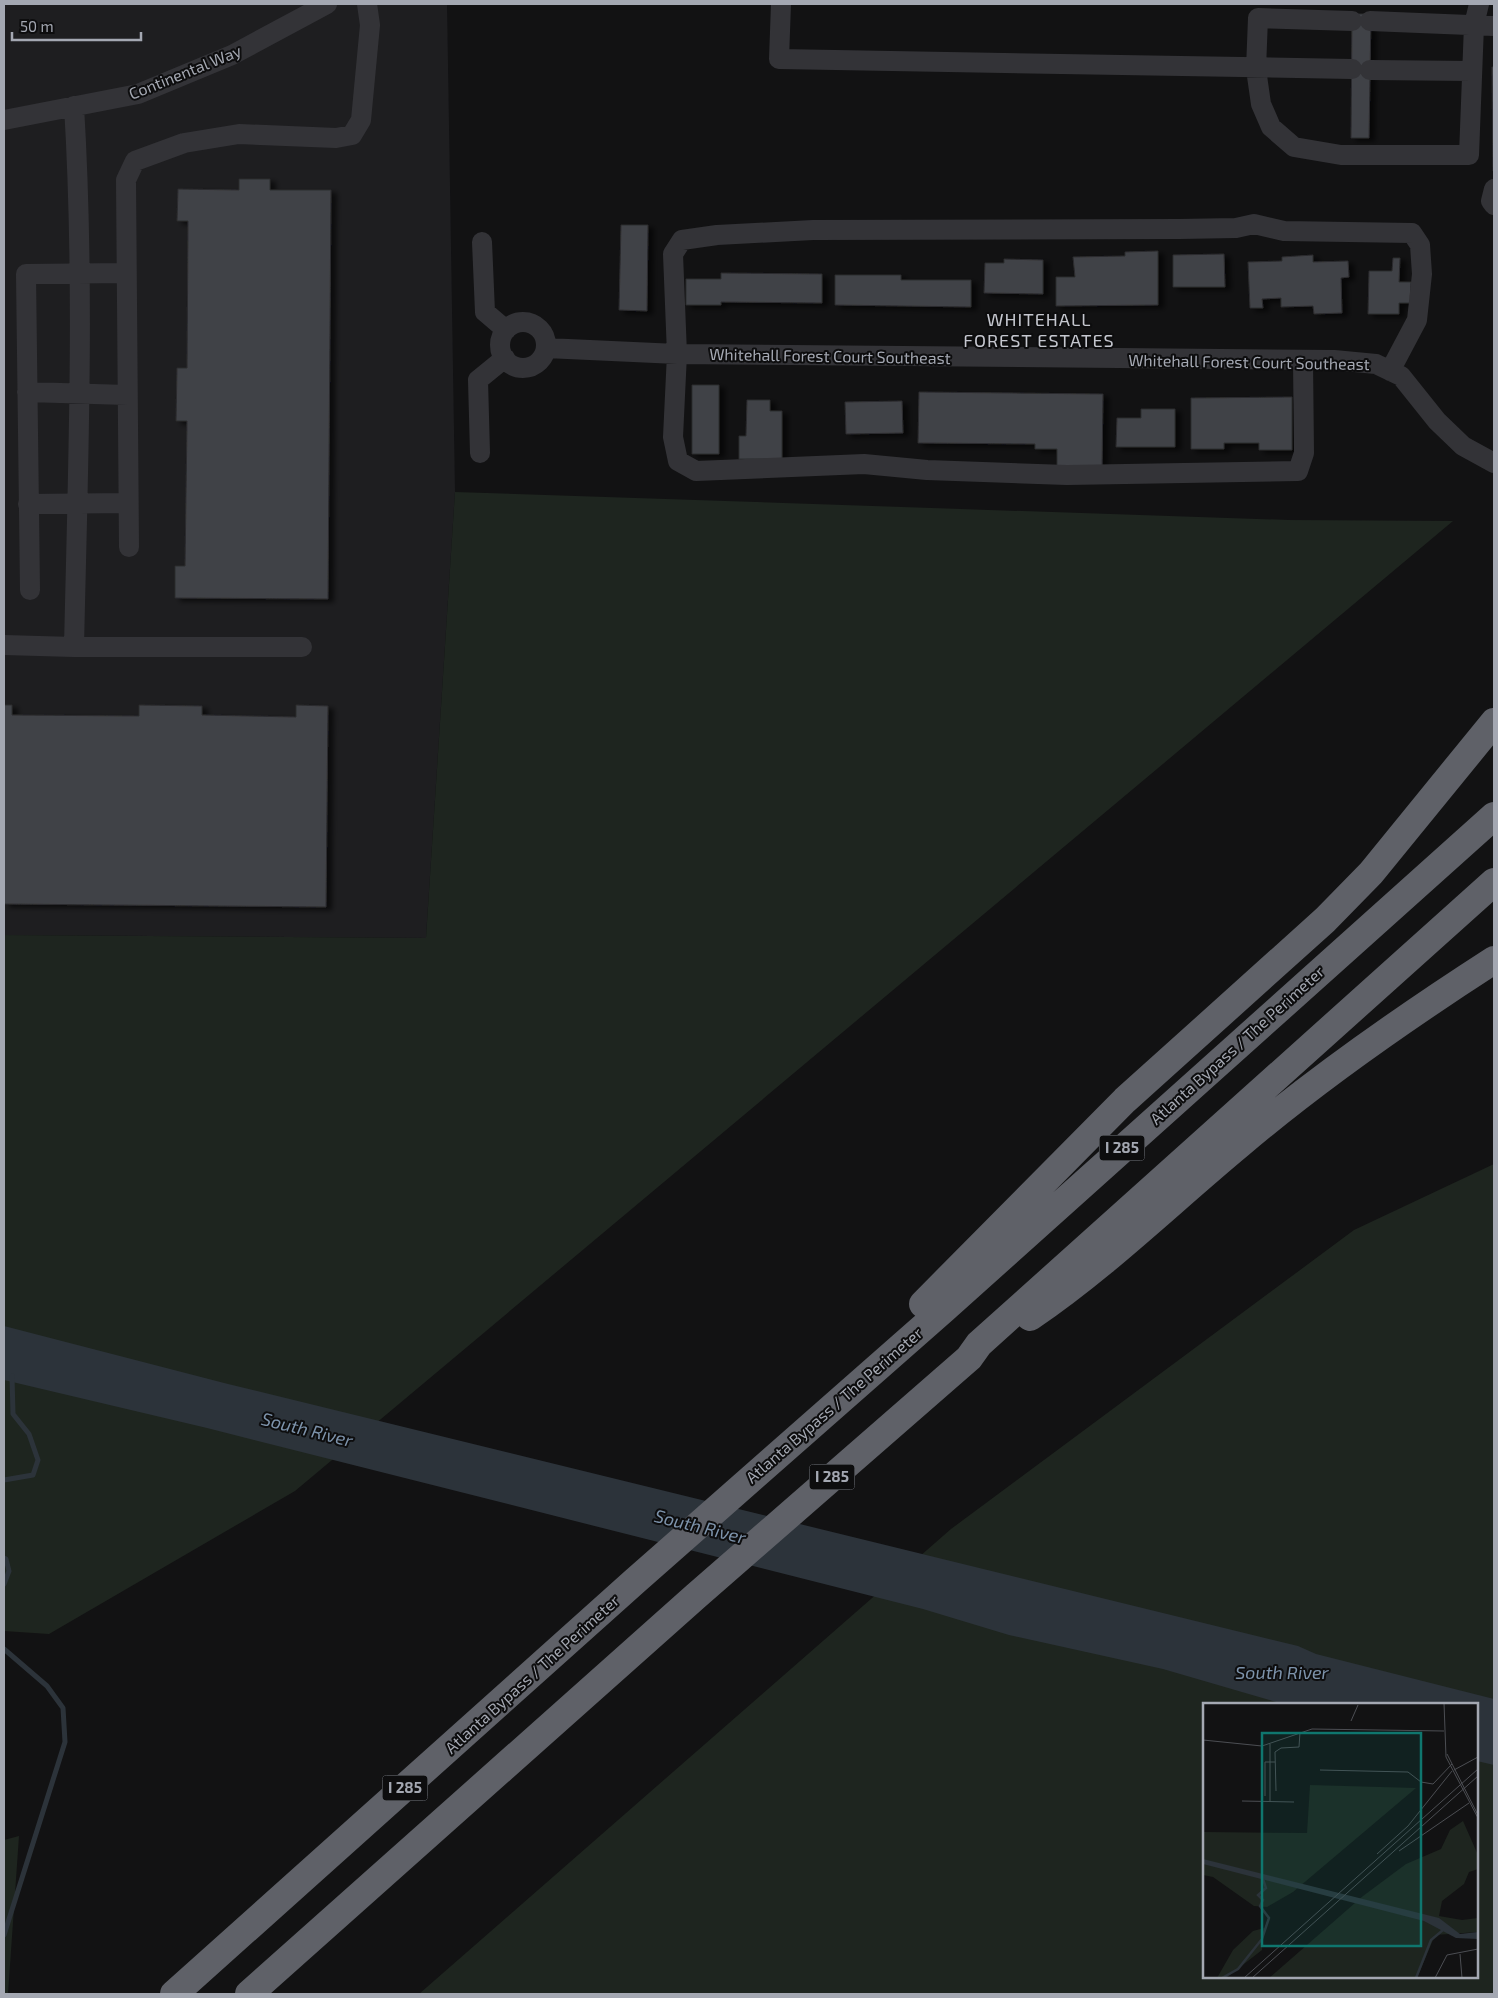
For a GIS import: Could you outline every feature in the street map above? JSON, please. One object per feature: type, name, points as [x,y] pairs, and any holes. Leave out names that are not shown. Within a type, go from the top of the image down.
[{"type":"highway","points":[[750,1479],[1125,1100],[1325,920],[1412,826],[1494,722]]},
{"type":"highway","name":"Atlanta Bypass / The Perimeter","points":[[174,1994],[635,1581],[944,1309],[1494,816]]},
{"type":"highway","name":"I 285","points":[[249,1994],[696,1596],[968,1358],[979,1344],[1101,1233],[1494,882]]},
{"type":"highway","points":[[968,1358],[1074,1287],[1278,1113],[1440,995],[1494,960]]},
{"type":"street","name":"Continental Way","points":[[4,120],[138,94],[232,54],[327,4]]},
{"type":"street","points":[[129,547],[126,180],[135,161],[184,143],[239,134],[344,138],[352,135],[361,120],[370,25],[367,4]]},
{"type":"street","points":[[781,4],[779,59],[1256,69],[1472,71]]},
{"type":"street","points":[[1479,4],[1474,25],[1468,155],[1341,156],[1294,147],[1271,127],[1261,104],[1256,69],[1258,18],[1361,21],[1474,25],[1494,26]]},
{"type":"street","points":[[74,106],[79,192],[80,273],[80,393],[74,647]]},
{"type":"street","points":[[1494,189],[1491,201],[1494,205]]},
{"type":"street","points":[[1303,360],[1304,453],[1298,470],[1067,474],[927,470],[864,464],[696,471],[678,461],[674,437],[677,354],[673,254],[682,240],[717,235],[813,230],[1179,229],[1236,228],[1254,224],[1284,231],[1412,233],[1420,246],[1422,274],[1418,320],[1390,371]]},
{"type":"street","points":[[482,242],[485,312],[506,330]]},
{"type":"street","points":[[30,590],[26,274],[126,273]]},
{"type":"street","points":[[518,322],[533,324],[544,334],[546,348],[539,362],[525,368],[510,364],[505,358],[500,344],[506,330],[518,322]]},
{"type":"street","name":"Whitehall Forest Court Southeast","points":[[546,348],[677,354],[1303,360],[1376,364],[1401,376],[1437,421],[1463,446],[1494,463]]},
{"type":"street","points":[[480,453],[478,380],[505,358]]},
{"type":"street","points":[[27,392],[128,395]]},
{"type":"street","points":[[28,504],[128,503]]},
{"type":"street","points":[[4,645],[74,647],[302,647]]},
{"type":"shaded area","points":[[4,4],[447,4],[455,492],[426,938],[4,935]]},
{"type":"shaded area","points":[[455,492],[1289,520],[1453,521],[295,1491],[49,1634],[4,1631],[4,935],[426,938]]},
{"type":"shaded area","points":[[1494,1164],[1494,1994],[419,1994],[951,1529],[1354,1230]]},
{"type":"shaded area","points":[[19,1836],[8,1994],[4,1994],[4,1840]]},
{"type":"water","name":"South River","points":[[4,1326],[228,1384],[1298,1646],[1316,1654],[1494,1699],[1494,1765],[1478,1761],[1478,1703],[1280,1703],[1163,1669],[1009,1635],[923,1609],[207,1428],[4,1380]]},
{"type":"building","points":[[1352,14],[1371,14],[1369,138],[1351,138]]},
{"type":"building","points":[[1492,67],[1494,67],[1494,171],[1493,171]]},
{"type":"building","points":[[239,179],[270,179],[270,190],[331,190],[328,599],[175,598],[175,566],[185,566],[187,421],[176,421],[177,368],[187,368],[188,221],[177,221],[178,189],[239,190]]},
{"type":"building","points":[[621,225],[648,225],[647,311],[619,310]]},
{"type":"building","points":[[1158,251],[1158,305],[1056,306],[1056,277],[1075,277],[1073,257],[1125,256],[1125,252]]},
{"type":"building","points":[[1224,254],[1225,287],[1173,287],[1173,255]]},
{"type":"building","points":[[1313,255],[1313,262],[1348,261],[1349,277],[1341,278],[1342,313],[1314,314],[1313,306],[1281,307],[1281,298],[1262,299],[1263,308],[1250,308],[1248,262],[1282,261],[1282,257]]},
{"type":"building","points":[[1393,258],[1400,258],[1399,282],[1411,282],[1410,303],[1399,303],[1399,314],[1368,314],[1369,271],[1392,271]]},
{"type":"building","points":[[1004,259],[1043,260],[1043,294],[984,293],[985,263],[1004,263]]},
{"type":"building","points":[[721,273],[822,274],[822,303],[721,302],[721,305],[686,305],[686,279],[721,279]]},
{"type":"building","points":[[835,275],[901,275],[901,280],[971,280],[971,307],[835,305]]},
{"type":"building","points":[[692,385],[719,385],[719,454],[692,454]]},
{"type":"building","points":[[919,392],[1103,394],[1102,469],[1057,469],[1057,449],[1035,449],[1035,444],[918,443]]},
{"type":"building","points":[[1292,397],[1292,450],[1259,450],[1259,443],[1224,443],[1224,449],[1191,449],[1191,398]]},
{"type":"building","points":[[747,400],[770,400],[770,411],[782,411],[782,459],[739,459],[739,436],[746,436]]},
{"type":"building","points":[[902,401],[903,433],[846,434],[845,402]]},
{"type":"building","points":[[1141,409],[1175,409],[1175,447],[1116,447],[1117,418],[1141,418]]},
{"type":"building","points":[[4,705],[12,705],[12,715],[139,716],[139,705],[202,706],[202,715],[296,717],[296,705],[328,706],[326,907],[4,904]]},
{"type":"waterway","points":[[4,1480],[33,1475],[38,1460],[29,1434],[13,1414],[12,1376]]},
{"type":"waterway","points":[[4,1558],[6,1559],[9,1571],[4,1584]]},
{"type":"waterway","points":[[4,1649],[47,1686],[63,1708],[65,1742],[4,1935]]},
{"type":"district","name":"WHITEHALL FOREST ESTATES","points":[[1039,330]]}]
